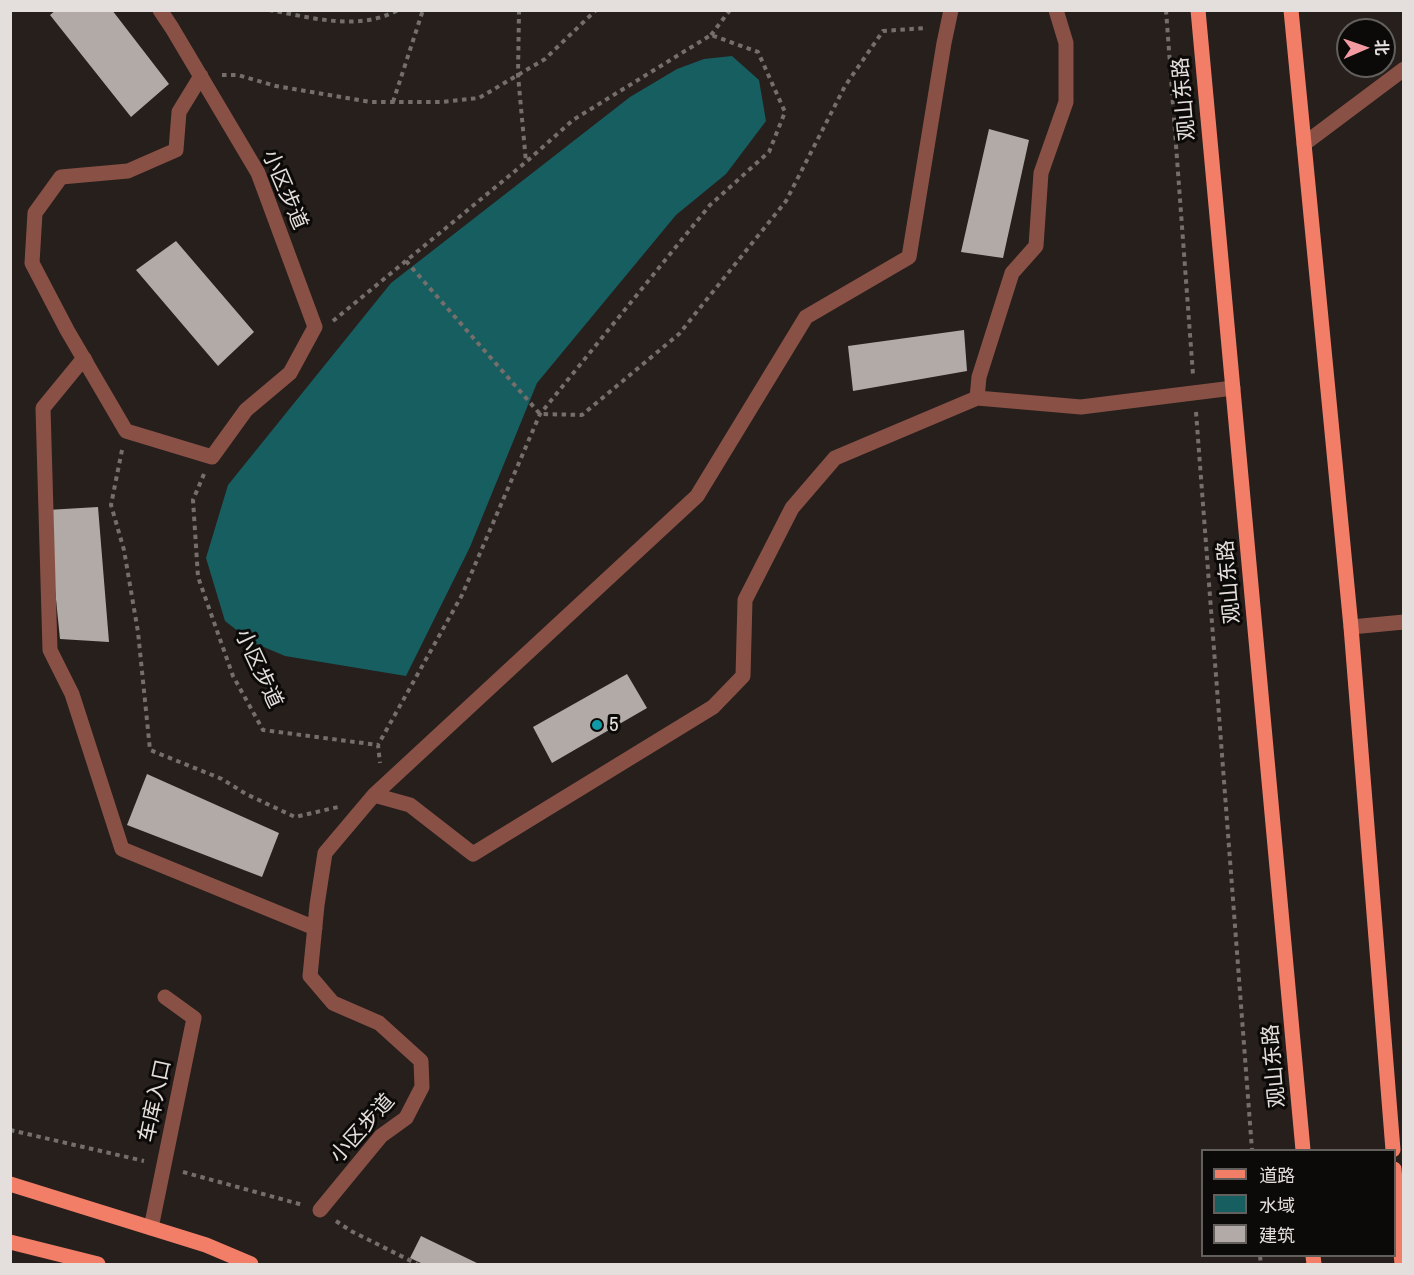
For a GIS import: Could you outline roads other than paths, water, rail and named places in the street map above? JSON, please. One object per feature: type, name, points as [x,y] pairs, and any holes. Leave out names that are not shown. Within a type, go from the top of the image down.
[{"type":"main road","name":"观山东路","points":[[1198,10],[1303,1149]]},
{"type":"main road","points":[[1291,10],[1351,627],[1393,1149]]},
{"type":"main road","points":[[1396,1183],[1402,1264]]},
{"type":"main road","points":[[10,1184],[206,1245],[251,1264]]},
{"type":"main road","points":[[10,1242],[98,1264]]},
{"type":"street","name":"小区步道","points":[[84,358],[126,431],[212,457],[246,410],[290,373],[315,327],[258,173],[160,10]]},
{"type":"street","name":"小区步道","points":[[320,1210],[381,1136],[406,1118],[422,1087],[421,1061],[379,1023],[333,1003],[310,976],[325,853],[374,795],[697,496],[806,316],[909,257],[951,10]]},
{"type":"street","points":[[977,398],[979,377],[1012,273],[1036,246],[1041,173],[1066,102],[1066,44],[1056,10]]},
{"type":"street","points":[[1304,144],[1404,69]]},
{"type":"street","points":[[201,76],[179,112],[176,150],[128,171],[62,177],[35,213],[32,263],[84,358],[43,408],[50,650],[72,694],[122,849],[315,928]]},
{"type":"street","points":[[374,795],[410,805],[473,854],[713,706],[743,676],[745,600],[792,508],[835,458],[977,398],[1081,407],[1233,388]]},
{"type":"street","points":[[1351,627],[1404,622]]},
{"type":"street","name":"车库入口","points":[[151,1227],[194,1018],[165,997]]},
{"type":"water","points":[[732,56],[759,80],[766,121],[726,174],[676,215],[537,383],[470,547],[406,676],[285,656],[252,642],[225,621],[206,558],[228,485],[391,283],[630,97],[677,69],[704,59]]},
{"type":"place","name":"5","points":[[597,725]]}]
